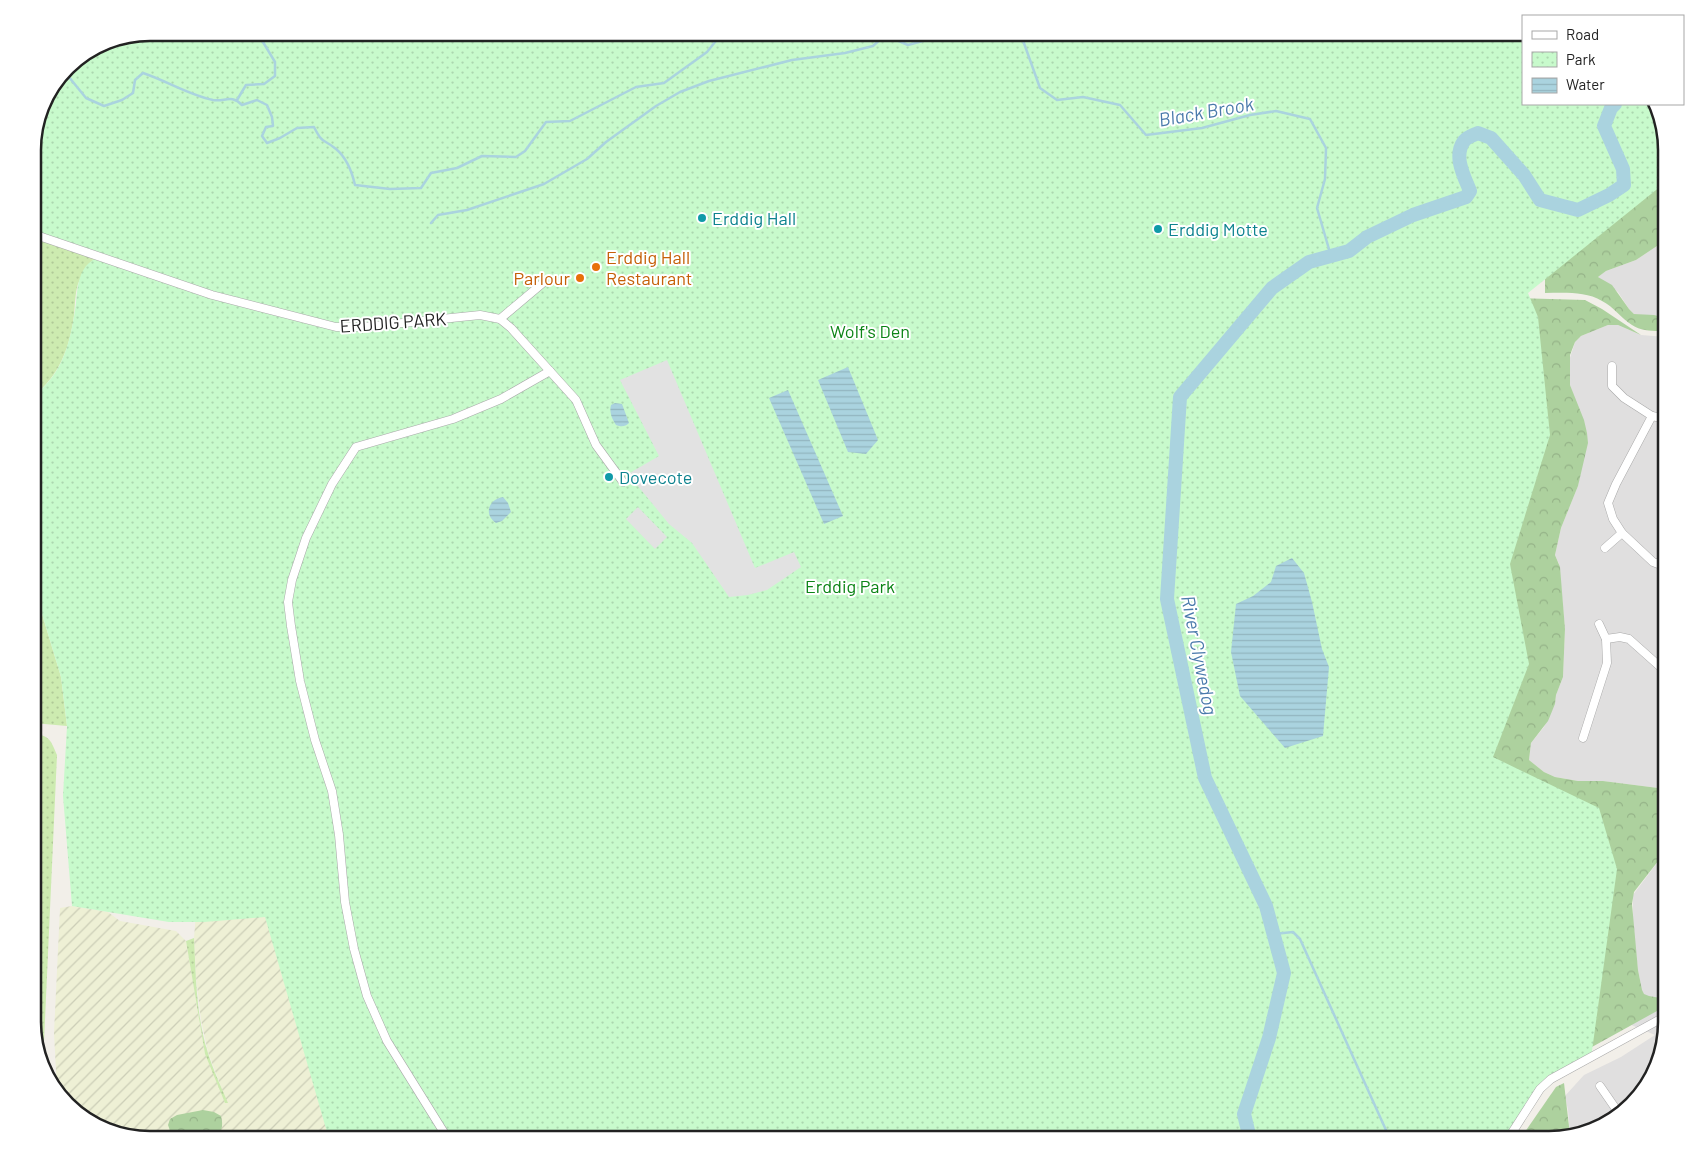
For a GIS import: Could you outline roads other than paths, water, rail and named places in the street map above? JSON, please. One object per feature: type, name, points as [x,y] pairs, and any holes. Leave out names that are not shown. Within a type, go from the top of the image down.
[{"type":"street","name":"ERDDIG PARK","points":[[41,237],[212,295],[336,327],[381,326],[480,315],[500,319]]},
{"type":"street","points":[[544,282],[500,319],[511,328],[576,400],[596,445],[622,482]]},
{"type":"street","points":[[1612,366],[1612,386],[1624,398],[1652,416],[1658,417]]},
{"type":"street","points":[[442,1131],[387,1041],[367,996],[354,949],[345,902],[339,835],[332,791],[315,740],[300,681],[288,602],[292,580],[306,538],[332,484],[356,446],[453,419],[501,399],[550,371]]},
{"type":"street","points":[[1652,416],[1608,503],[1613,519],[1622,533],[1653,562],[1658,564]]},
{"type":"street","points":[[1605,548],[1622,533]]},
{"type":"street","points":[[1582,738],[1607,664],[1606,639],[1599,624]]},
{"type":"street","points":[[1606,639],[1620,637],[1629,639],[1658,665]]},
{"type":"street","points":[[1514,1131],[1540,1090],[1551,1079],[1658,1020]]},
{"type":"street","points":[[1600,1086],[1615,1108]]},
{"type":"water","points":[[848,367],[878,440],[866,454],[848,452],[818,380]]},
{"type":"water","points":[[788,390],[843,516],[824,524],[769,398]]},
{"type":"water","points":[[615,403],[622,404],[629,423],[626,425],[616,425],[613,420],[610,408]]},
{"type":"water","points":[[503,497],[508,503],[511,512],[502,521],[496,523],[490,515],[489,507],[498,498]]},
{"type":"water","points":[[1292,558],[1304,573],[1322,649],[1329,667],[1323,736],[1285,748],[1240,696],[1231,652],[1236,604],[1253,596],[1271,582],[1276,566]]},
{"type":"waterway","points":[[237,100],[246,85],[264,84],[275,76],[275,62],[262,41]]},
{"type":"waterway","name":"Black Brook","points":[[69,78],[86,98],[104,106],[122,100],[133,93],[135,80],[143,73],[195,95],[213,100],[231,99],[242,105],[257,100],[267,105],[272,117],[273,126],[266,127],[262,136],[267,143],[297,128],[314,127],[321,139],[336,149],[346,161],[351,170],[355,185],[390,189],[421,188],[431,173],[457,168],[482,156],[516,157],[525,151],[546,122],[570,121],[636,87],[664,83],[707,52],[716,41]]},
{"type":"waterway","points":[[431,223],[438,215],[467,210],[544,184],[587,159],[606,142],[656,106],[680,92],[709,81],[792,60],[845,53],[873,46],[878,41]]},
{"type":"waterway","name":"Black Brook","points":[[899,41],[908,45],[922,41]]},
{"type":"waterway","name":"Black Brook","points":[[1023,41],[1040,88],[1057,100],[1083,97],[1120,105],[1146,135],[1202,128],[1250,115],[1276,111],[1310,119],[1326,148],[1325,179],[1317,208],[1331,256]]},
{"type":"waterway","name":"River Clywedog","points":[[1248,1131],[1244,1114],[1269,1038],[1284,973],[1266,906],[1205,778],[1167,599],[1180,397],[1272,288],[1309,262],[1349,251],[1367,237],[1413,215],[1466,197],[1470,191],[1463,173],[1459,153],[1464,141],[1471,136],[1478,133],[1491,138],[1524,175],[1540,200],[1578,210],[1609,195],[1624,185],[1623,169],[1604,126],[1614,105]]},
{"type":"waterway","points":[[1274,934],[1293,932],[1300,939],[1386,1131]]},
{"type":"place","name":"Erddig Hall","points":[[702,218]]},
{"type":"place","name":"Erddig Motte","points":[[1158,229]]},
{"type":"place","name":"Erddig Hall Restaurant","points":[[596,267]]},
{"type":"place","name":"Parlour","points":[[580,278]]},
{"type":"place","name":"Dovecote","points":[[609,477]]},
{"type":"park label","name":"Wolf's Den","points":[[870,331]]},
{"type":"park label","name":"Erddig Park","points":[[850,586]]}]
